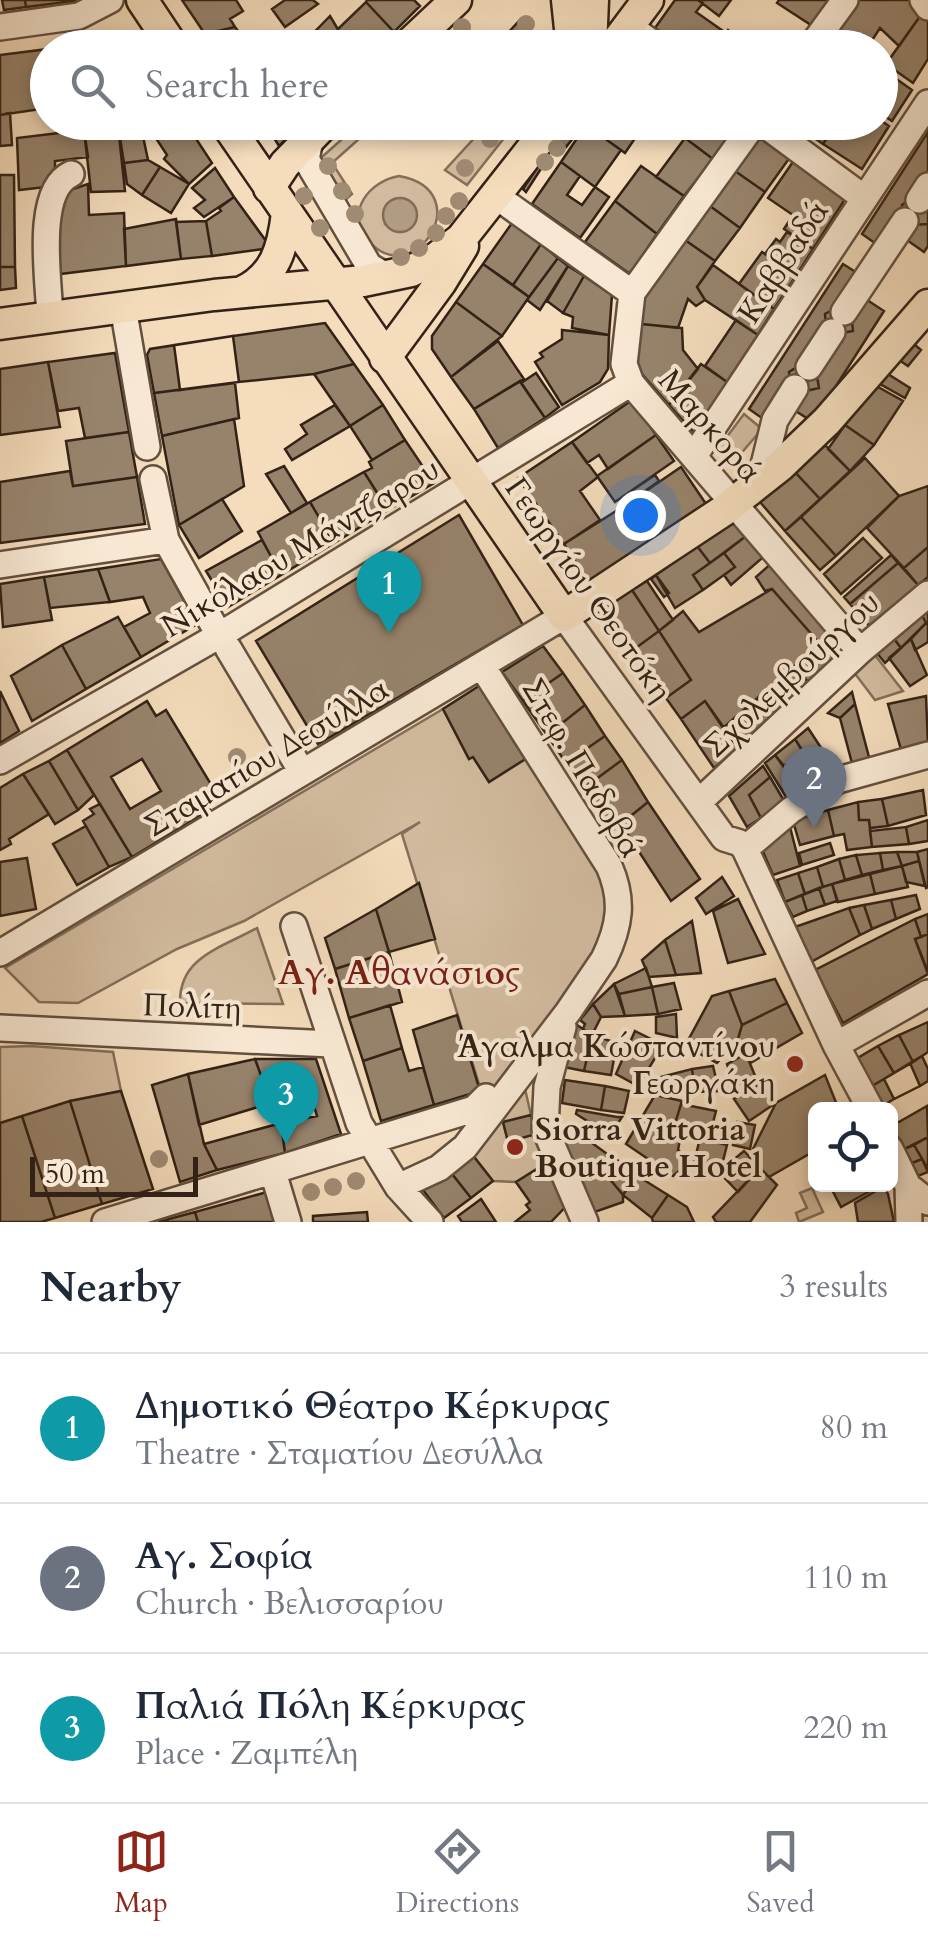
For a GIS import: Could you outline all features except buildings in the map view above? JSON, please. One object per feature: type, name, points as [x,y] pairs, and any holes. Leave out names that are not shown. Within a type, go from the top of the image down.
[{"type":"main road","points":[[142,0],[162,30]]},
{"type":"main road","points":[[424,30],[456,0]]},
{"type":"main road","points":[[567,0],[570,30]]},
{"type":"main road","points":[[592,30],[593,0]]},
{"type":"main road","points":[[626,30],[648,0]]},
{"type":"main road","name":"Γεωργίου Θεοτόκη","points":[[237,140],[564,616]]},
{"type":"main road","points":[[270,188],[285,164],[308,140]]},
{"type":"main road","points":[[0,324],[388,277],[427,264],[461,239],[539,140]]},
{"type":"main road","points":[[242,292],[263,282],[277,258],[287,214]]},
{"type":"main road","points":[[385,358],[441,282],[476,222]]},
{"type":"main road","points":[[564,616],[735,502],[827,421],[928,305]]},
{"type":"street","points":[[0,27],[79,16],[110,0]]},
{"type":"street","points":[[823,30],[845,0]]},
{"type":"street","points":[[923,0],[928,7]]},
{"type":"street","name":"Καββαδά","points":[[694,456],[928,104]]},
{"type":"street","points":[[314,140],[306,159],[369,266],[388,277]]},
{"type":"street","name":"Μαρκορά","points":[[745,140],[632,293],[624,359],[631,383],[860,651]]},
{"type":"street","points":[[783,140],[864,198]]},
{"type":"street","points":[[50,317],[48,208],[60,180],[72,174]]},
{"type":"street","points":[[504,186],[632,293]]},
{"type":"street","points":[[762,469],[775,420],[917,202]]},
{"type":"street","points":[[123,308],[147,447],[156,446],[162,478],[153,479],[166,540],[214,626]]},
{"type":"street","name":"Νικόλαου Μάντζαρου","points":[[0,760],[220,635],[631,383]]},
{"type":"street","points":[[0,564],[166,540]]},
{"type":"street","name":"Σχολεμβούργου","points":[[699,802],[860,651],[928,594]]},
{"type":"street","name":"Σταματίου Δεσύλλα","points":[[0,953],[564,616]]},
{"type":"street","name":"Γεωργίου Θεοτόκη","points":[[564,616],[724,838],[745,849]]},
{"type":"street","points":[[228,648],[302,772]]},
{"type":"street","name":"Στεφ. Παδοβά","points":[[398,1188],[439,1168],[465,1147],[568,1012],[617,933],[619,895],[609,866],[482,666]]},
{"type":"street","points":[[867,1102],[745,849],[791,810],[838,780],[928,756]]},
{"type":"street","points":[[294,926],[356,1116],[398,1188],[430,1222]]},
{"type":"street","points":[[836,1045],[928,993]]},
{"type":"street","points":[[568,1012],[547,1088],[545,1129],[585,1222]]},
{"type":"street","name":"Πολίτη","points":[[1,1027],[331,1044]]},
{"type":"street","points":[[105,1222],[371,1143],[474,1109],[486,1097]]},
{"type":"street","points":[[898,1162],[918,1194],[909,1222]]},
{"type":"street","points":[[273,1172],[288,1222]]},
{"type":"shaded area","points":[[341,140],[358,140],[332,163],[352,194],[344,201],[321,162]]},
{"type":"shaded area","points":[[472,140],[503,140],[467,185],[445,170]]},
{"type":"shaded area","points":[[399,176],[423,185],[435,200],[437,217],[431,234],[419,248],[403,255],[385,253],[367,239],[359,218],[364,199],[388,179]],"holes":[[[397,199],[413,225],[400,232],[385,224],[387,204]]]},
{"type":"shaded area","points":[[400,198],[412,203],[417,215],[412,227],[400,232],[388,227],[383,215],[388,203]]},
{"type":"shaded area","points":[[744,414],[762,429],[732,464],[717,450]]},
{"type":"shaded area","points":[[871,650],[903,691],[875,700],[850,667]]},
{"type":"shaded area","points":[[443,709],[469,759],[473,757],[489,782],[527,758],[611,894],[605,937],[490,1103],[479,1084],[402,834],[420,822],[244,921],[177,949],[78,1003],[39,1002],[5,968]]},
{"type":"shaded area","points":[[257,928],[283,1004],[180,1003],[182,987],[194,964]]},
{"type":"shaded area","points":[[0,1047],[113,1052],[121,1091],[70,1101],[0,1123]]},
{"type":"shaded area","points":[[525,1089],[531,1115],[503,1122],[508,1141],[536,1134],[551,1160],[516,1182],[493,1181],[471,1153]]},
{"type":"shaded area","points":[[814,1192],[823,1212],[799,1222],[796,1213],[807,1208],[800,1193]]},
{"type":"place","name":"Δημοτικό Θέατρο Κέρκυρας","points":[[389,633]]},
{"type":"place","name":"Αγ. Σοφία","points":[[814,828]]},
{"type":"place","name":"Άγαλμα Κώσταντίνου Γεωργάκη","points":[[795,1064]]},
{"type":"place","name":"Παλιά Πόλη Κέρκυρας","points":[[286,1144]]},
{"type":"place","name":"Siorra Vittoria Boutique Hotel","points":[[515,1147]]},
{"type":"district","name":"Αγ. Αθανάσιος","points":[[399,972]]}]
